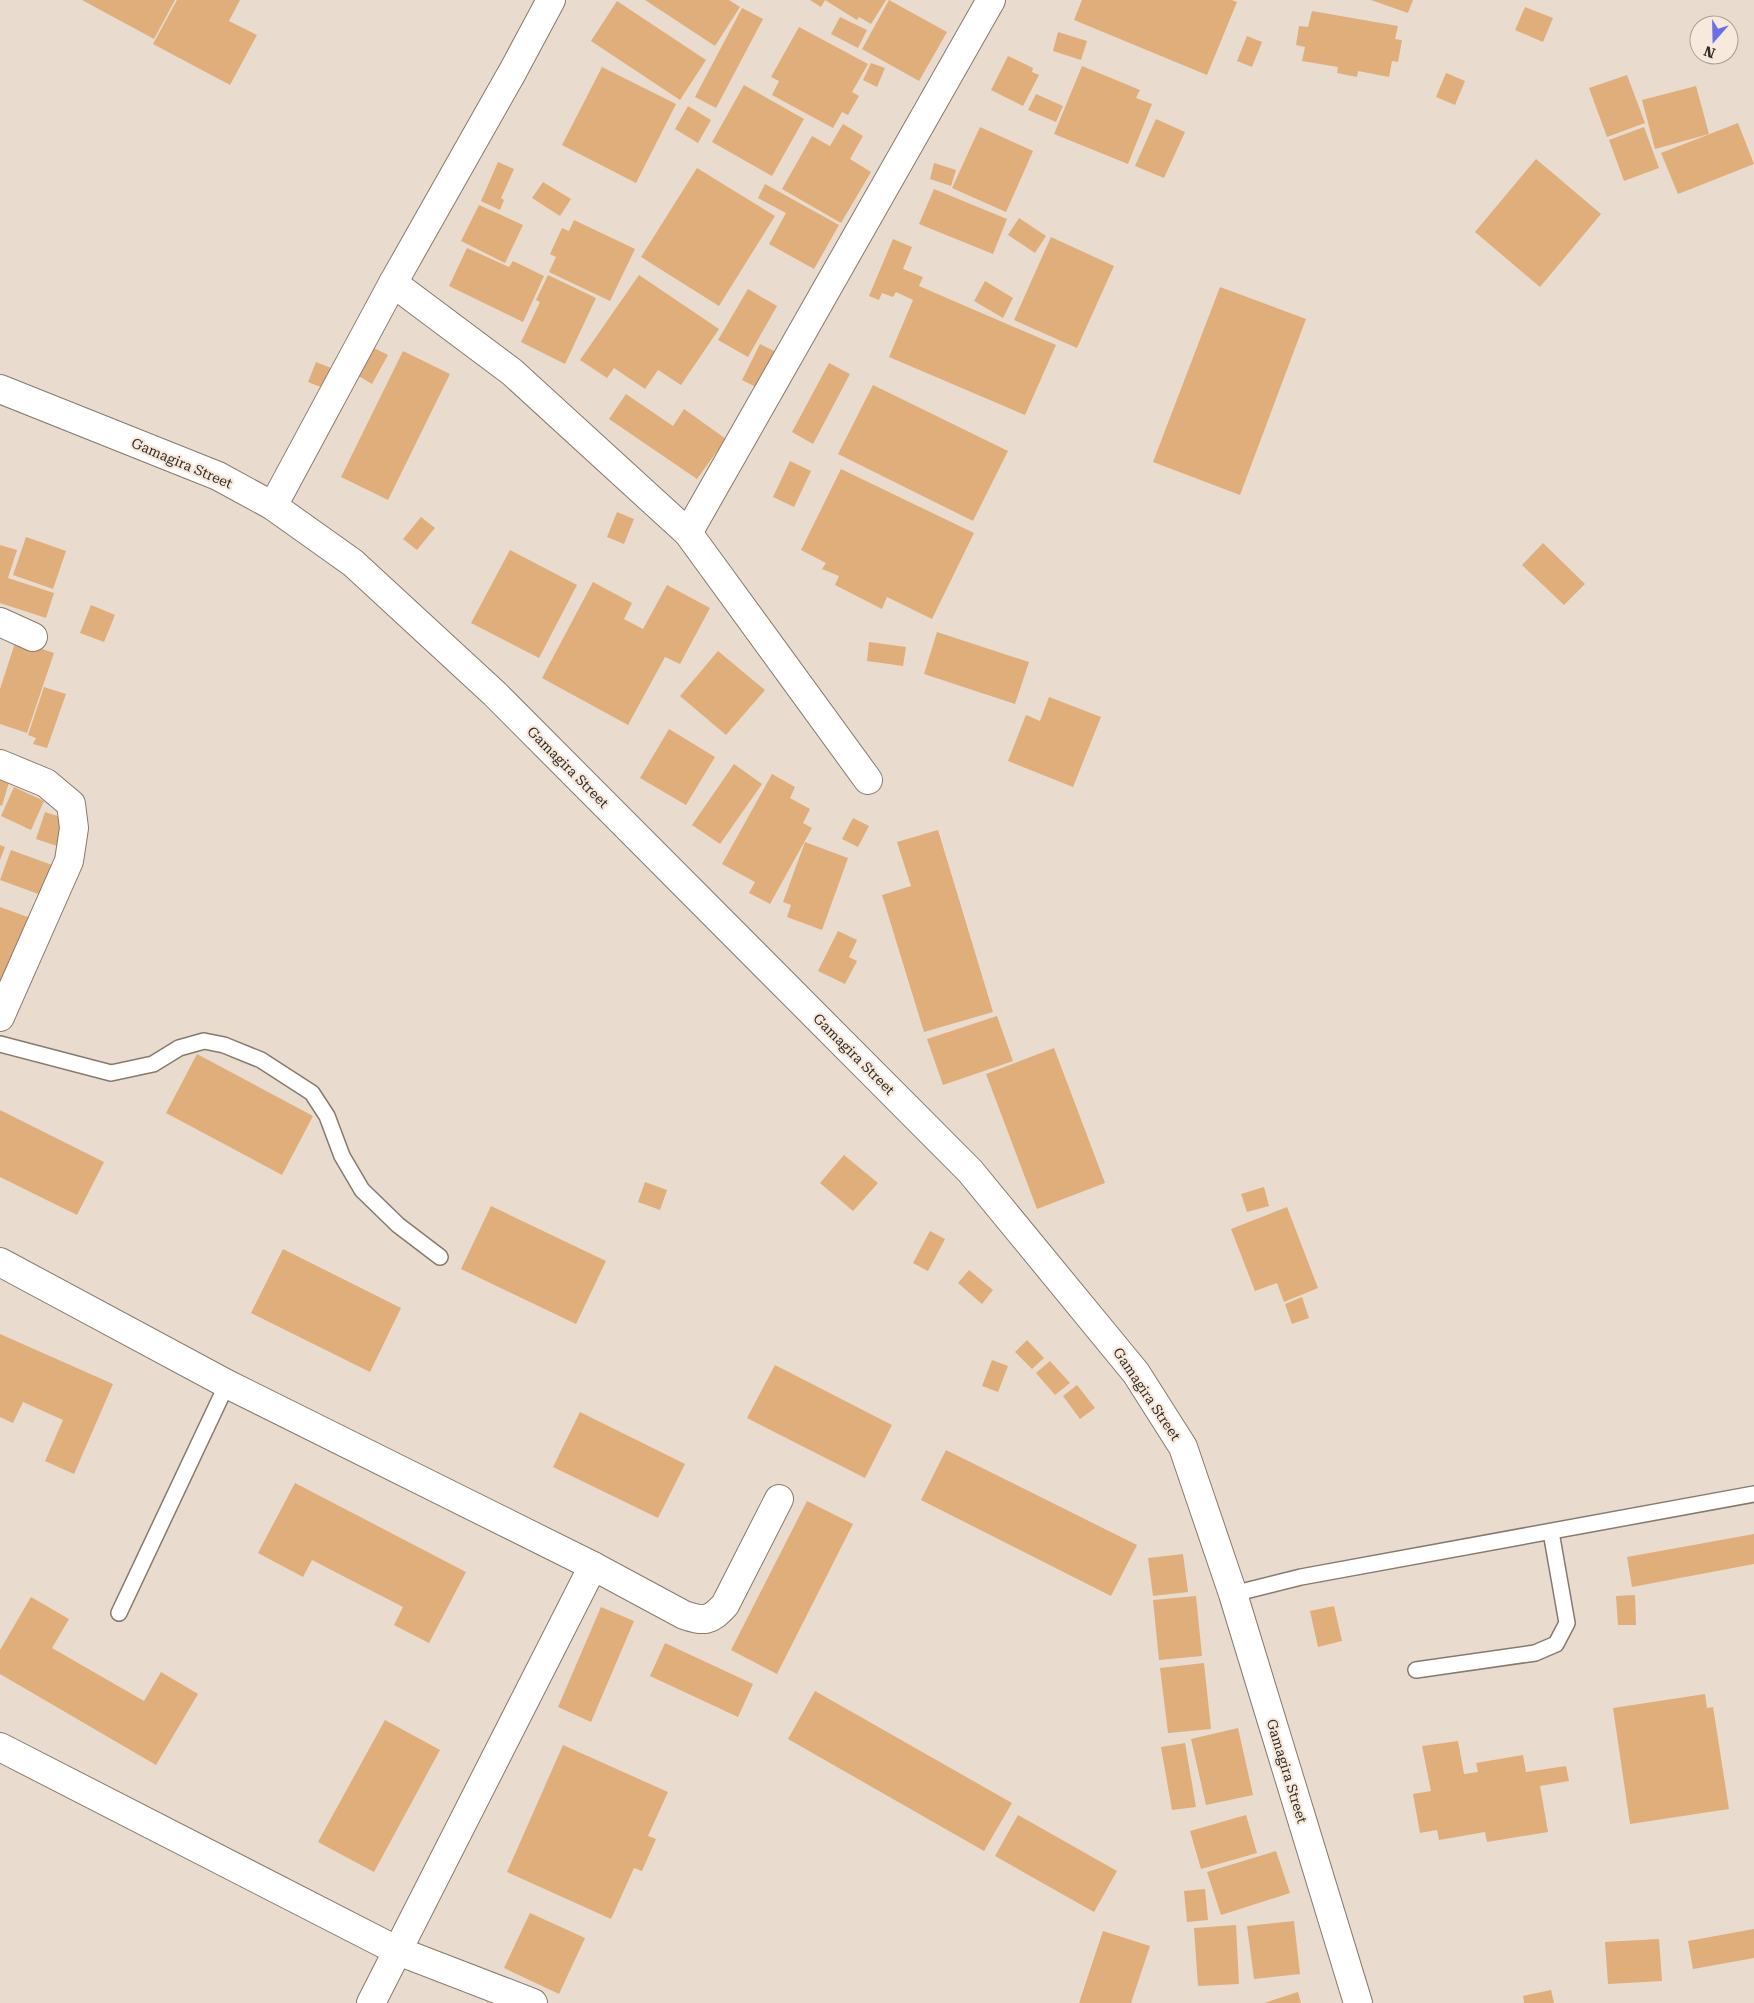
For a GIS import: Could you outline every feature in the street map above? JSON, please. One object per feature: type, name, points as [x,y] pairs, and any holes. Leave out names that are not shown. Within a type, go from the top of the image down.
[{"type":"street","points":[[273,506],[393,283],[551,0]]},
{"type":"street","points":[[688,533],[991,0]]},
{"type":"street","points":[[393,283],[512,372],[688,533],[868,780]]},
{"type":"street","name":"Gamagira Street","points":[[0,389],[218,476],[273,506],[353,562],[495,694],[970,1172],[1136,1373],[1183,1447],[1233,1594],[1358,2003]]},
{"type":"street","points":[[0,622],[33,637]]},
{"type":"street","points":[[0,764],[46,783],[71,804],[74,828],[69,861],[0,1017]]},
{"type":"street","points":[[0,1262],[227,1384],[593,1566],[684,1615],[698,1620],[713,1617],[725,1605],[778,1499]]},
{"type":"street","points":[[371,2003],[593,1566]]},
{"type":"street","points":[[0,1747],[398,1951],[533,2003]]},
{"type":"lane","points":[[0,1044],[111,1073],[153,1064],[179,1048],[204,1041],[224,1045],[261,1060],[312,1093],[327,1116],[342,1156],[362,1190],[398,1225],[440,1257]]},
{"type":"lane","points":[[119,1612],[227,1384]]},
{"type":"lane","points":[[1233,1594],[1300,1577],[1754,1494]]},
{"type":"lane","points":[[1416,1670],[1535,1653],[1556,1644],[1567,1623],[1550,1532]]},
{"type":"building","points":[[82,0],[175,0],[154,39]]},
{"type":"building","points":[[177,0],[240,0],[229,21],[257,35],[230,85],[153,44]]},
{"type":"building","points":[[645,0],[729,0],[740,7],[715,46]]},
{"type":"building","points":[[810,0],[825,0],[821,7]]},
{"type":"building","points":[[825,0],[886,0],[871,24],[859,17],[857,20]]},
{"type":"building","points":[[889,0],[947,32],[919,81],[862,49]]},
{"type":"building","points":[[1082,0],[1232,0],[1237,2],[1207,75],[1074,20]]},
{"type":"building","points":[[1371,0],[1413,0],[1408,13]]},
{"type":"building","points":[[617,1],[706,60],[680,100],[591,41]]},
{"type":"building","points":[[1525,7],[1553,18],[1543,42],[1515,30]]},
{"type":"building","points":[[742,8],[763,19],[716,108],[695,97]]},
{"type":"building","points":[[1312,11],[1398,26],[1395,39],[1402,40],[1398,62],[1392,61],[1389,77],[1358,71],[1357,77],[1337,73],[1338,67],[1302,61],[1305,47],[1296,45],[1299,26],[1308,27]]},
{"type":"building","points":[[840,17],[867,30],[858,48],[831,34]]},
{"type":"building","points":[[799,27],[868,64],[852,92],[859,96],[848,115],[842,112],[833,128],[772,95],[779,81],[771,77]]},
{"type":"building","points":[[1058,32],[1087,41],[1081,60],[1053,51]]},
{"type":"building","points":[[1247,36],[1262,42],[1252,67],[1237,61]]},
{"type":"building","points":[[1008,56],[1033,68],[1032,72],[1039,75],[1023,106],[991,90]]},
{"type":"building","points":[[871,63],[885,68],[877,87],[863,80]]},
{"type":"building","points":[[1082,66],[1140,90],[1136,98],[1152,104],[1128,164],[1054,134]]},
{"type":"building","points":[[602,67],[676,104],[636,183],[562,145]]},
{"type":"building","points":[[1446,73],[1465,81],[1455,105],[1436,97]]},
{"type":"building","points":[[1627,75],[1645,123],[1607,137],[1589,88]]},
{"type":"building","points":[[744,85],[804,119],[772,176],[712,142]]},
{"type":"building","points":[[1696,86],[1709,134],[1655,149],[1642,100]]},
{"type":"building","points":[[1036,94],[1063,106],[1056,122],[1028,110]]},
{"type":"building","points":[[688,106],[711,120],[698,143],[675,129]]},
{"type":"building","points":[[1156,119],[1185,132],[1164,178],[1135,166]]},
{"type":"building","points":[[1738,123],[1754,164],[1678,194],[1661,153]]},
{"type":"building","points":[[843,124],[863,136],[850,159],[871,172],[841,223],[782,189],[812,136],[830,146]]},
{"type":"building","points":[[980,127],[1033,151],[1006,212],[952,188]]},
{"type":"building","points":[[1644,127],[1659,168],[1624,181],[1609,140]]},
{"type":"building","points":[[1536,159],[1601,214],[1540,287],[1475,232]]},
{"type":"building","points":[[498,162],[514,169],[501,198],[504,200],[500,210],[481,201]]},
{"type":"building","points":[[934,163],[956,170],[951,186],[930,179]]},
{"type":"building","points":[[697,168],[775,216],[719,306],[641,257]]},
{"type":"building","points":[[543,182],[571,199],[560,216],[532,198]]},
{"type":"building","points":[[765,184],[839,225],[814,269],[769,244],[786,213],[758,198]]},
{"type":"building","points":[[934,189],[1007,219],[993,254],[919,224]]},
{"type":"building","points":[[479,205],[523,225],[505,263],[461,241]]},
{"type":"building","points":[[1019,218],[1046,236],[1035,253],[1008,235]]},
{"type":"building","points":[[574,220],[635,249],[610,301],[549,272],[556,257],[550,254],[562,228],[569,231]]},
{"type":"building","points":[[1051,237],[1114,266],[1077,348],[1014,320]]},
{"type":"building","points":[[893,239],[912,247],[903,269],[923,277],[919,286],[1056,345],[1025,415],[889,357],[913,300],[896,292],[893,297],[882,293],[879,300],[869,296]]},
{"type":"building","points":[[467,248],[509,267],[513,261],[544,276],[523,322],[449,286]]},
{"type":"building","points":[[548,275],[596,298],[565,364],[521,342],[540,302],[536,300]]},
{"type":"building","points":[[639,275],[719,329],[681,385],[658,370],[645,389],[614,368],[607,378],[580,360]]},
{"type":"building","points":[[985,281],[1013,298],[1003,318],[974,301]]},
{"type":"building","points":[[1220,287],[1306,319],[1240,495],[1153,462]]},
{"type":"building","points":[[748,289],[777,306],[748,357],[718,340]]},
{"type":"building","points":[[760,344],[776,352],[758,388],[742,380]]},
{"type":"building","points":[[372,347],[388,355],[372,384],[357,375]]},
{"type":"building","points":[[403,351],[450,374],[388,500],[341,477]]},
{"type":"building","points":[[316,362],[331,368],[323,388],[308,382]]},
{"type":"building","points":[[829,363],[850,374],[813,444],[792,432]]},
{"type":"building","points":[[873,385],[1008,451],[973,521],[838,454]]},
{"type":"building","points":[[626,394],[673,426],[684,409],[726,439],[697,479],[609,419]]},
{"type":"building","points":[[790,461],[811,471],[794,507],[773,497]]},
{"type":"building","points":[[841,469],[974,533],[932,619],[887,597],[882,609],[835,585],[839,576],[822,569],[826,563],[801,550]]},
{"type":"building","points":[[617,512],[634,519],[624,544],[607,537]]},
{"type":"building","points":[[421,517],[435,528],[417,550],[403,539]]},
{"type":"building","points":[[26,537],[66,551],[53,589],[13,575]]},
{"type":"building","points":[[1543,543],[1585,584],[1564,605],[1522,565]]},
{"type":"building","points":[[0,545],[17,550],[8,578],[54,593],[46,618],[0,603]]},
{"type":"building","points":[[510,550],[577,585],[539,658],[471,623]]},
{"type":"building","points":[[593,582],[632,603],[624,619],[643,629],[667,585],[710,608],[680,664],[665,657],[628,725],[542,678]]},
{"type":"building","points":[[91,605],[115,615],[104,642],[80,633]]},
{"type":"building","points":[[937,632],[1029,662],[1015,704],[924,674]]},
{"type":"building","points":[[16,640],[54,653],[27,733],[0,724],[0,689]]},
{"type":"building","points":[[869,642],[906,647],[903,666],[867,661]]},
{"type":"building","points":[[718,651],[765,690],[726,735],[680,696]]},
{"type":"building","points":[[44,687],[66,694],[47,748],[33,744],[36,738],[28,735]]},
{"type":"building","points":[[1049,697],[1101,717],[1073,787],[1008,761],[1026,715],[1040,721]]},
{"type":"building","points":[[669,729],[715,757],[686,805],[640,778]]},
{"type":"building","points":[[734,764],[762,784],[720,844],[692,825]]},
{"type":"building","points":[[0,772],[11,775],[2,806],[0,805]]},
{"type":"building","points":[[772,774],[795,787],[790,798],[810,809],[803,823],[812,828],[770,904],[749,893],[755,882],[722,864]]},
{"type":"building","points":[[14,787],[44,801],[31,830],[1,816]]},
{"type":"building","points":[[45,812],[70,820],[60,847],[36,839]]},
{"type":"building","points":[[853,818],[869,826],[858,847],[842,839]]},
{"type":"building","points":[[938,830],[993,1012],[924,1032],[882,895],[911,886],[897,842]]},
{"type":"building","points":[[805,842],[848,858],[822,930],[787,917],[791,905],[783,902]]},
{"type":"building","points":[[0,845],[5,847],[0,860]]},
{"type":"building","points":[[11,850],[52,865],[41,895],[0,880]]},
{"type":"building","points":[[0,907],[36,920],[11,985],[0,980]]},
{"type":"building","points":[[838,931],[857,940],[849,957],[857,961],[845,984],[818,971]]},
{"type":"building","points":[[997,1016],[1013,1061],[943,1085],[927,1039]]},
{"type":"building","points":[[1054,1048],[1105,1183],[1037,1209],[986,1074]]},
{"type":"building","points":[[197,1054],[313,1116],[282,1175],[166,1113]]},
{"type":"building","points":[[0,1110],[104,1162],[77,1215],[0,1177]]},
{"type":"building","points":[[844,1155],[878,1183],[853,1211],[820,1183]]},
{"type":"building","points":[[645,1182],[667,1190],[660,1210],[638,1202]]},
{"type":"building","points":[[1264,1187],[1269,1206],[1247,1212],[1241,1194]]},
{"type":"building","points":[[491,1206],[606,1261],[576,1324],[461,1269]]},
{"type":"building","points":[[1287,1207],[1318,1288],[1284,1302],[1277,1283],[1255,1291],[1231,1229]]},
{"type":"building","points":[[930,1231],[945,1239],[928,1271],[913,1263]]},
{"type":"building","points":[[283,1249],[401,1308],[370,1372],[251,1313]]},
{"type":"building","points":[[969,1270],[993,1290],[982,1304],[958,1283]]},
{"type":"building","points":[[1302,1297],[1309,1318],[1292,1324],[1285,1304]]},
{"type":"building","points":[[0,1334],[113,1384],[74,1474],[45,1461],[63,1420],[23,1402],[13,1423],[0,1417]]},
{"type":"building","points":[[1027,1340],[1044,1358],[1032,1369],[1015,1352]]},
{"type":"building","points":[[992,1360],[1008,1366],[998,1392],[982,1386]]},
{"type":"building","points":[[1050,1361],[1070,1383],[1055,1395],[1036,1373]]},
{"type":"building","points":[[775,1365],[892,1425],[865,1478],[747,1418]]},
{"type":"building","points":[[1077,1385],[1095,1408],[1080,1419],[1063,1396]]},
{"type":"building","points":[[580,1412],[685,1464],[658,1518],[553,1467]]},
{"type":"building","points":[[946,1450],[1137,1545],[1111,1596],[921,1500]]},
{"type":"building","points":[[295,1483],[466,1572],[429,1643],[394,1625],[403,1607],[312,1560],[303,1577],[258,1553]]},
{"type":"building","points":[[807,1501],[853,1524],[777,1674],[731,1650]]},
{"type":"building","points":[[1754,1534],[1754,1564],[1632,1587],[1627,1557]]},
{"type":"building","points":[[1183,1554],[1188,1592],[1153,1596],[1148,1558]]},
{"type":"building","points":[[1635,1595],[1636,1625],[1618,1625],[1616,1596]]},
{"type":"building","points":[[1196,1596],[1202,1656],[1159,1660],[1153,1600]]},
{"type":"building","points":[[31,1597],[69,1619],[52,1648],[144,1701],[161,1672],[198,1694],[156,1765],[0,1674],[0,1650]]},
{"type":"building","points":[[1334,1606],[1342,1641],[1318,1647],[1310,1611]]},
{"type":"building","points":[[601,1607],[634,1621],[591,1722],[558,1707]]},
{"type":"building","points":[[665,1643],[753,1684],[738,1717],[650,1676]]},
{"type":"building","points":[[1204,1663],[1211,1729],[1168,1733],[1160,1668]]},
{"type":"building","points":[[815,1691],[1012,1803],[984,1851],[788,1739]]},
{"type":"building","points":[[1705,1694],[1707,1708],[1713,1707],[1729,1809],[1630,1824],[1613,1708]]},
{"type":"building","points":[[385,1720],[440,1750],[374,1872],[318,1842]]},
{"type":"building","points":[[1238,1728],[1253,1795],[1206,1805],[1191,1739]]},
{"type":"building","points":[[1458,1741],[1464,1774],[1478,1772],[1476,1763],[1523,1755],[1526,1772],[1566,1766],[1569,1781],[1540,1786],[1548,1832],[1487,1842],[1485,1832],[1439,1840],[1437,1830],[1420,1833],[1413,1794],[1431,1791],[1422,1746]]},
{"type":"building","points":[[1185,1743],[1196,1807],[1172,1810],[1161,1747]]},
{"type":"building","points":[[563,1745],[668,1792],[648,1836],[656,1839],[642,1871],[634,1868],[611,1919],[507,1872]]},
{"type":"building","points":[[1018,1815],[1117,1871],[1094,1912],[995,1856]]},
{"type":"building","points":[[1246,1815],[1257,1853],[1201,1869],[1190,1831]]},
{"type":"building","points":[[1276,1851],[1290,1893],[1221,1915],[1207,1872]]},
{"type":"building","points":[[1205,1889],[1208,1920],[1187,1922],[1184,1891]]},
{"type":"building","points":[[530,1913],[585,1938],[559,1994],[504,1968]]},
{"type":"building","points":[[1294,1921],[1300,1974],[1254,1979],[1247,1926]]},
{"type":"building","points":[[1236,1925],[1239,1984],[1198,1986],[1194,1928]]},
{"type":"building","points":[[1754,1929],[1754,1958],[1693,1969],[1688,1941]]},
{"type":"building","points":[[1103,1931],[1150,1946],[1131,2003],[1079,2003]]},
{"type":"building","points":[[1659,1939],[1662,1981],[1608,1984],[1605,1942]]},
{"type":"building","points":[[1551,1990],[1554,2003],[1524,2003],[1523,1996]]},
{"type":"building","points":[[1298,1992],[1301,2003],[1264,2003]]}]
